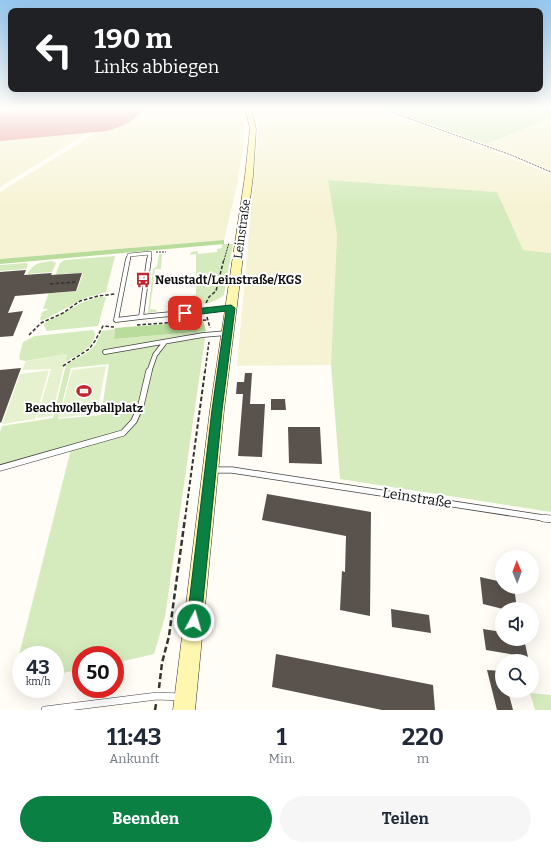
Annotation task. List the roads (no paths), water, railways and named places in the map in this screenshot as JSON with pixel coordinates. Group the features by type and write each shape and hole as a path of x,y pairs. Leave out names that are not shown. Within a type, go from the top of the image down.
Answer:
{"main road":[{"name":"Leinstraße","path":"185,703 227,333 253,140"}],"lane":[{"path":"141,318 150,253 129,254 116,320 141,318 206,310 231,308"},
{"path":"105,352 210,334 227,333"},
{"path":"0,468 124,433 134,421 141,404 146,379 155,354 165,342"},
{"name":"Leinstraße","path":"211,470 232,470 551,519"},
{"path":"45,710 157,696 185,703"}],"place":[{"name":"Neustadt/Leinstraße/KGS","path":"143,280"},
{"name":"Beachvolleyballplatz","path":"84,391"}]}
